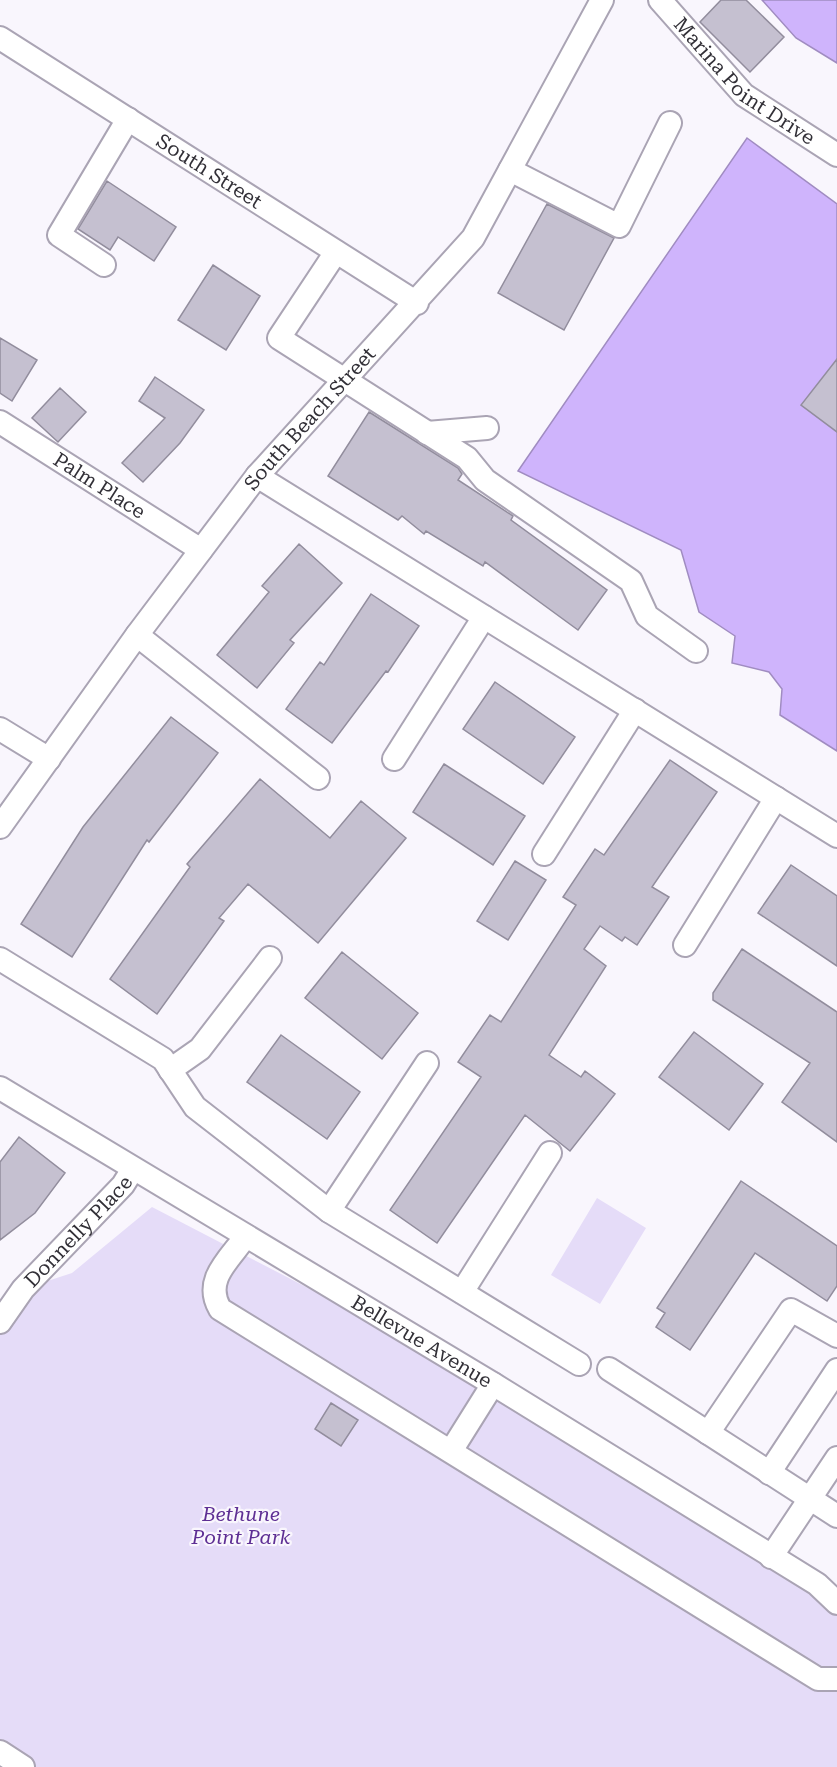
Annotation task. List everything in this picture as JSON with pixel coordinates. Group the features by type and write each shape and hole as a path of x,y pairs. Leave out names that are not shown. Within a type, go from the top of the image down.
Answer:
{"street":[{"name":"South Beach Street","path":"0,827 137,635 257,476 417,303 473,238 602,0"},
{"name":"Marina Point Drive","path":"660,0 744,95 837,155"},
{"name":"South Street","path":"0,38 417,303"},
{"path":"104,265 59,235 128,119"},
{"path":"510,170 619,226 670,123"},
{"path":"336,252 279,338 467,458 485,480 631,581 647,616 696,651"},
{"name":"Palm Place","path":"0,422 201,550"},
{"path":"427,433 487,428"},
{"path":"257,476 837,836"},
{"path":"394,759 484,617"},
{"path":"137,635 318,778"},
{"path":"544,854 635,710"},
{"path":"0,729 49,759"},
{"path":"685,945 776,798"},
{"path":"170,1070 200,1049 270,958"},
{"path":"0,959 163,1059 195,1107 329,1210 579,1364"},
{"path":"329,1210 427,1063"},
{"name":"Bellevue Avenue","path":"0,1088 493,1384 817,1584 837,1603"},
{"path":"462,1292 550,1153"},
{"name":"Donnelly Place","path":"0,1322 23,1289 123,1185 133,1169"},
{"path":"246,1236 214,1281 213,1296 220,1309 818,1679 837,1679"},
{"path":"708,1433 790,1310 837,1336"},
{"path":"609,1369 837,1516"},
{"path":"769,1473 837,1370"},
{"path":"451,1451 493,1384"},
{"path":"771,1557 837,1458"},
{"path":"0,1752 23,1767"}],"green space":[{"path":"597,1198 646,1228 600,1304 551,1275"},
{"name":"Bethune Point Park","path":"152,1207 493,1384 837,1603 837,1767 18,1767 0,1755 0,1322 23,1289 72,1273"}],"shaded area":[{"path":"762,0 837,0 837,63 796,38"},
{"path":"747,138 837,204 837,751 780,715 782,689 769,672 732,663 735,636 699,612 681,550 518,471"}],"building":[{"path":"721,0 746,0 784,37 750,72 700,22"},
{"path":"107,181 176,227 154,261 118,237 110,250 78,229"},
{"path":"547,204 614,238 564,330 498,293"},
{"path":"213,265 260,296 226,350 178,320"},
{"path":"0,338 37,360 12,401 0,393"},
{"path":"837,359 837,432 801,405"},
{"path":"155,377 204,410 180,443 143,482 122,463 165,418 139,401"},
{"path":"60,388 86,412 58,442 32,418"},
{"path":"369,412 458,468 462,474 458,480 513,516 511,520 607,590 578,630 485,562 483,566 426,531 424,534 402,516 398,520 328,476"},
{"path":"299,544 342,583 290,640 294,643 257,688 217,655 269,592 262,586"},
{"path":"371,594 419,626 388,672 386,671 332,743 286,709 320,662 324,665"},
{"path":"495,682 575,737 543,784 463,729"},
{"path":"171,717 218,753 149,842 147,840 72,957 21,924 83,827"},
{"path":"670,760 717,792 652,887 669,897 637,945 625,937 622,941 600,926 584,949 606,966 549,1055 581,1077 585,1071 615,1094 570,1151 525,1115 437,1243 390,1210 481,1077 458,1062 490,1015 501,1022 576,905 563,897 595,849 604,855"},
{"path":"444,764 525,816 493,865 413,812"},
{"path":"260,779 330,838 361,801 406,838 318,943 248,884 219,918 224,921 157,1014 110,979 190,867 187,864"},
{"path":"515,861 546,880 508,940 477,921"},
{"path":"791,865 837,896 837,966 758,913"},
{"path":"742,949 837,1012 837,1142 782,1102 810,1063 713,1000 713,993"},
{"path":"342,952 418,1013 382,1059 305,998"},
{"path":"694,1032 763,1084 729,1130 659,1077"},
{"path":"281,1035 360,1092 327,1139 247,1082"},
{"path":"19,1137 65,1173 35,1213 0,1240 0,1162"},
{"path":"741,1181 837,1246 837,1286 827,1301 755,1253 690,1350 656,1327 665,1313 657,1308"},
{"path":"331,1403 358,1420 341,1446 315,1429"}]}
